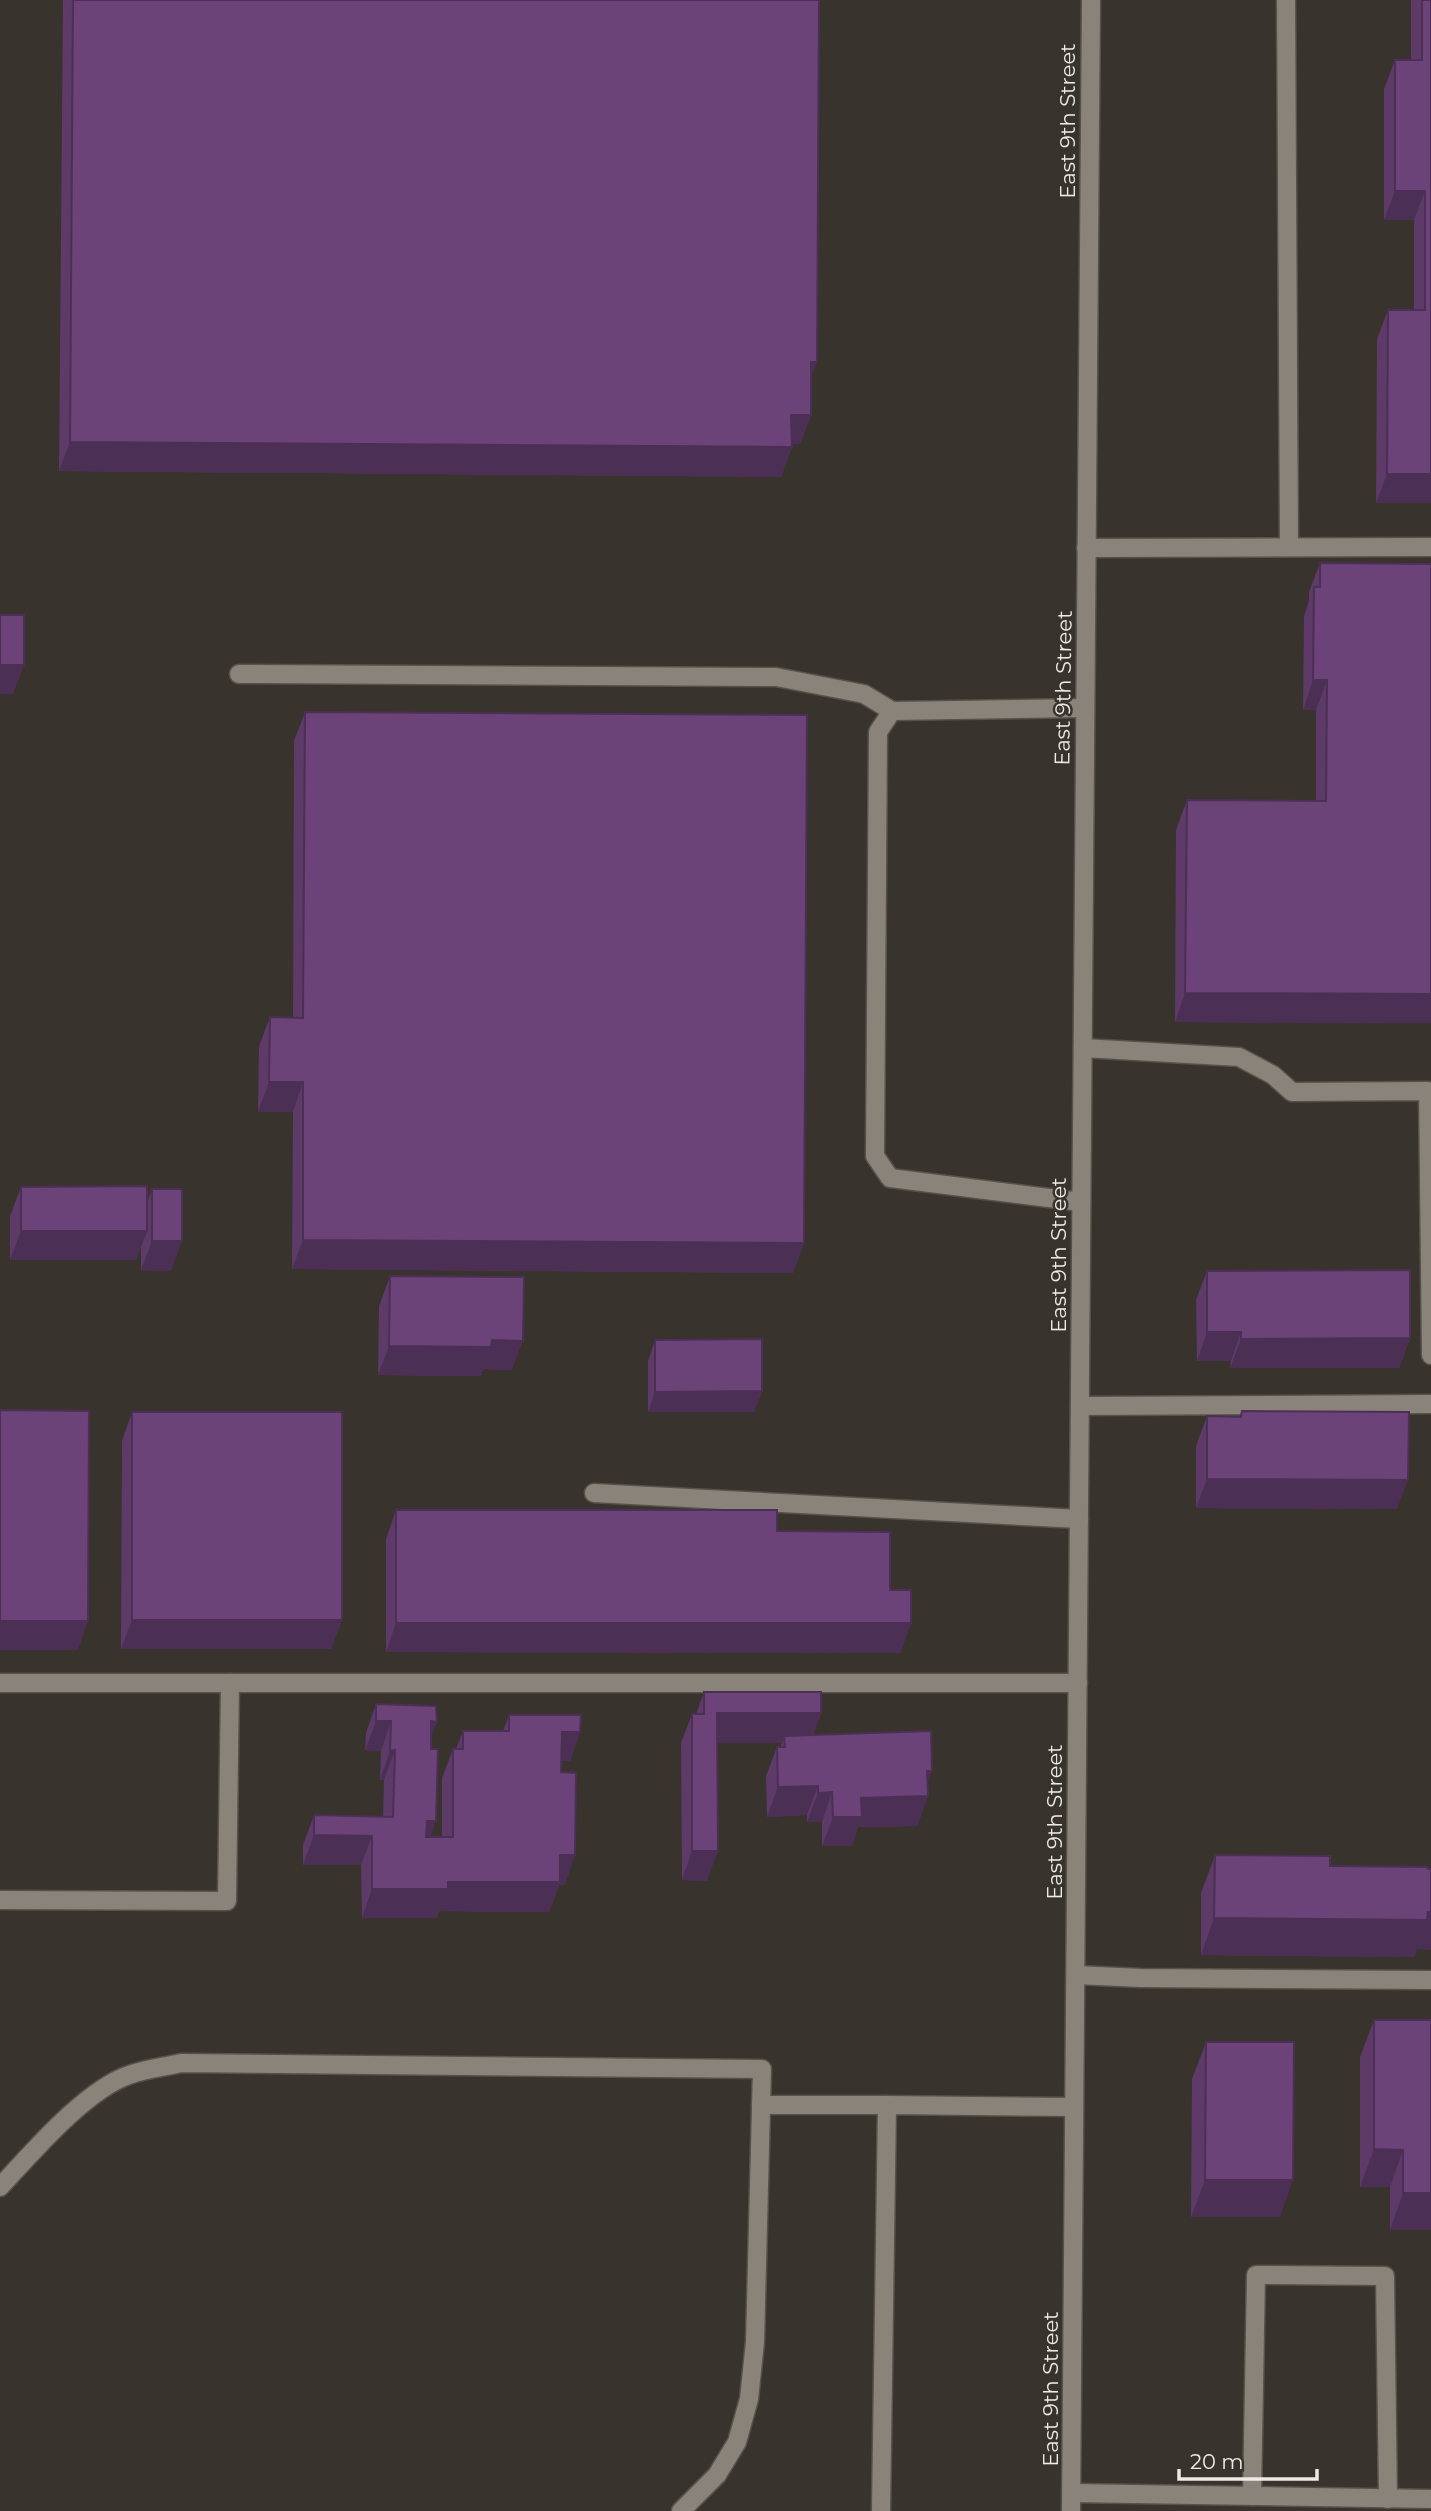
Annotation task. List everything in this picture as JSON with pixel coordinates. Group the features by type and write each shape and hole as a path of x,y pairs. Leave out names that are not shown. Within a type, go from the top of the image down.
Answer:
{"street":[{"name":"East 9th Street","path":"1072,2502 1091,0"},
{"path":"1286,0 1289,546"},
{"path":"1086,548 1431,547"},
{"path":"239,674 776,677 864,694 892,711 1086,708"},
{"path":"892,711 878,732 875,1156 890,1178 1081,1202"},
{"path":"1083,1048 1239,1057 1273,1075 1292,1092 1428,1091 1431,1355"},
{"path":"1080,1406 1431,1404"},
{"path":"594,1493 1079,1519"},
{"path":"0,1683 1078,1683"},
{"path":"0,1900 228,1901 230,1683"},
{"path":"1076,1975 1431,1980"},
{"path":"0,2188 51,2132 91,2098 127,2076 181,2063 762,2069 755,2342 749,2399 737,2442 717,2475 681,2511"},
{"path":"761,2105 1074,2108"},
{"path":"881,2511 887,2105"},
{"path":"1252,2496 1256,2275 1385,2276 1388,2498"},
{"path":"1072,2502 1252,2496 1431,2499"}],"building":[{"path":"73,0 819,0 817,362 811,362 811,415 791,415 792,447 70,442"},
{"path":"1422,0 1431,0 1431,474 1387,474 1388,310 1425,310 1425,191 1395,191 1395,60 1422,60"},
{"path":"1320,563 1431,564 1431,994 1185,993 1187,800 1326,801 1327,680 1313,680 1314,587 1320,587"},
{"path":"0,615 24,615 24,665 0,665"},
{"path":"305,712 807,715 804,1243 303,1240 303,1082 269,1082 270,1017 303,1018"},
{"path":"147,1186 147,1231 21,1231 21,1187"},
{"path":"152,1189 182,1189 182,1241 152,1241"},
{"path":"1410,1270 1410,1338 1241,1339 1241,1332 1207,1332 1207,1271"},
{"path":"390,1276 524,1277 523,1341 492,1340 491,1347 389,1346"},
{"path":"762,1339 762,1391 655,1392 655,1340"},
{"path":"0,1410 89,1411 88,1621 0,1621"},
{"path":"1242,1411 1409,1412 1408,1480 1207,1479 1207,1416 1241,1417"},
{"path":"132,1412 342,1412 342,1620 132,1620"},
{"path":"396,1510 777,1510 777,1531 890,1532 890,1590 911,1590 911,1623 396,1623"},
{"path":"704,1692 821,1692 821,1713 717,1713 718,1851 692,1851 692,1714 704,1714"},
{"path":"376,1704 436,1706 437,1722 431,1721 431,1749 438,1749 436,1821 427,1821 426,1837 453,1837 453,1749 463,1749 463,1731 509,1731 509,1715 581,1715 580,1732 562,1732 561,1772 576,1773 575,1855 560,1855 560,1882 448,1882 448,1889 372,1889 372,1836 314,1835 314,1815 393,1817 395,1750 390,1751 391,1721 376,1721"},
{"path":"931,1731 932,1771 927,1771 928,1796 861,1798 862,1817 833,1817 832,1792 818,1793 818,1786 778,1787 777,1747 785,1747 784,1736"},
{"path":"1215,1855 1330,1856 1330,1866 1428,1867 1431,1869 1431,1912 1428,1912 1427,1920 1214,1918"},
{"path":"1374,2020 1431,2020 1431,2193 1403,2193 1403,2150 1374,2149"},
{"path":"1206,2042 1294,2042 1293,2180 1205,2180"}]}
